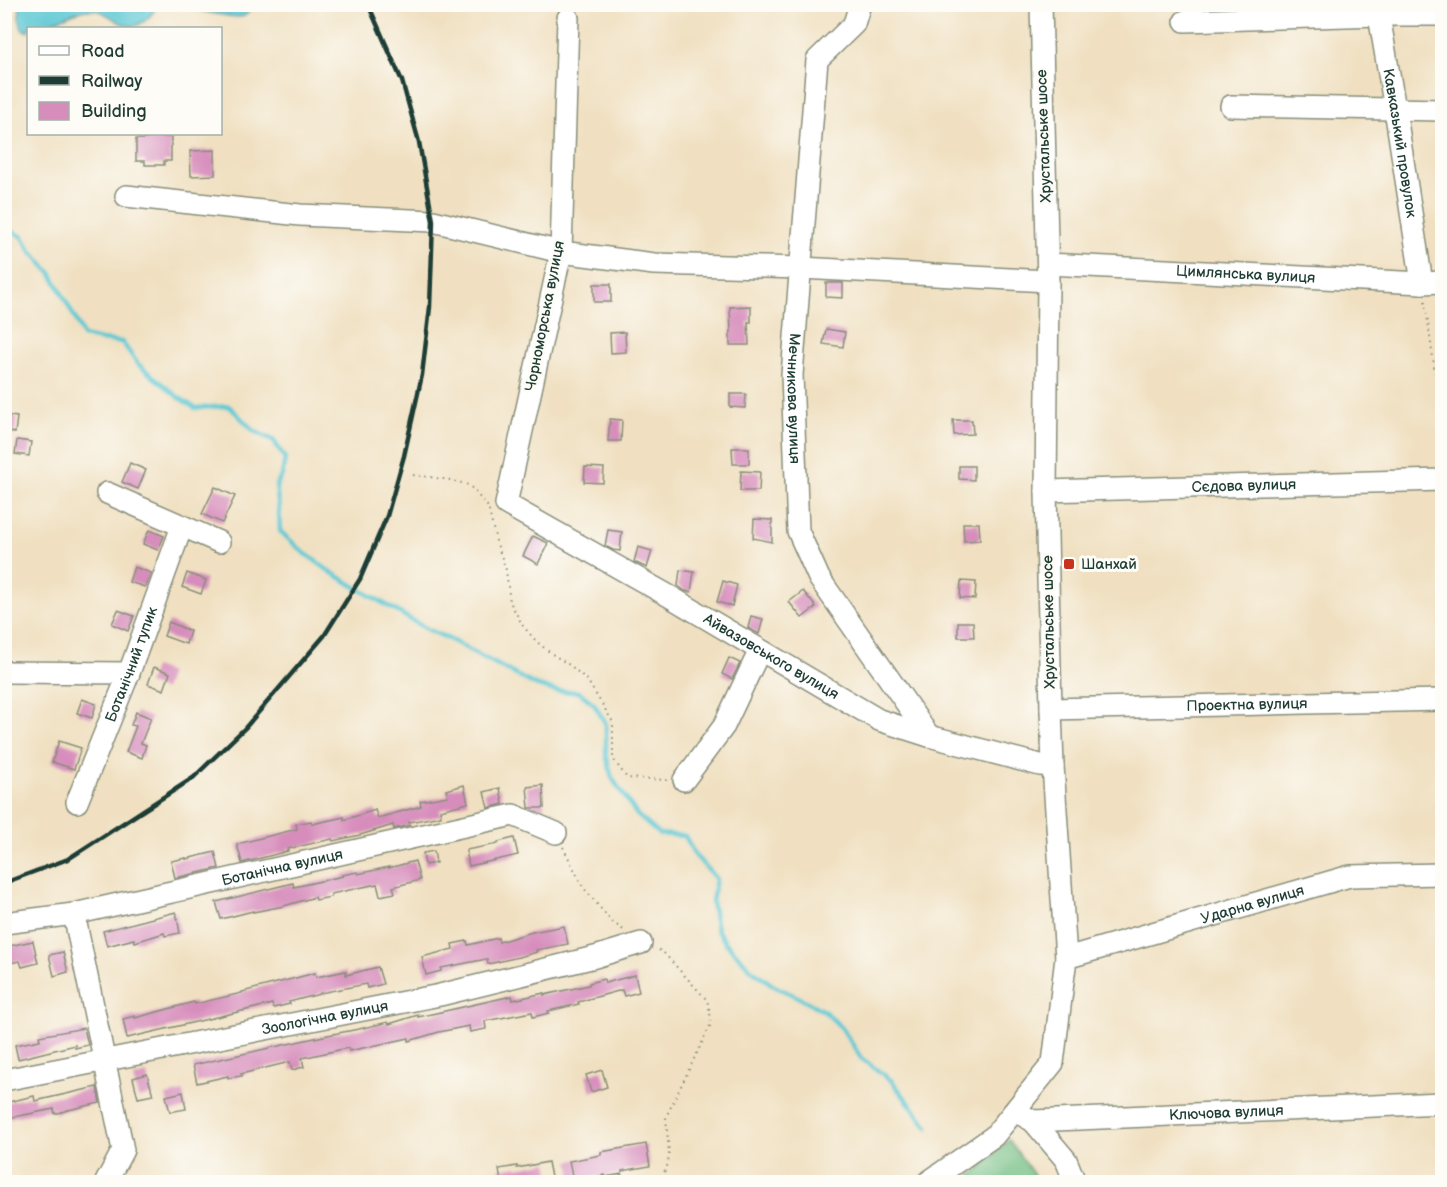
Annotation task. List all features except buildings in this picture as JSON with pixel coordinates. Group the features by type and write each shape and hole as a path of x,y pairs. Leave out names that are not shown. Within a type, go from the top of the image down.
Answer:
{"street":[{"name":"Мечникова вулиця","path":"860,4 854,24 817,60 792,375 798,531 819,578 929,736"},
{"name":"Хрустальське шосе","path":"928,1182 1024,1116 1053,1063 1066,958 1051,709 1046,491 1048,272 1041,4"},
{"path":"1185,21 1378,10 1443,15"},
{"name":"Кавказький провулок","path":"1378,10 1395,109 1432,282"},
{"name":"Чорноморська вулиця","path":"506,504 561,252 568,18"},
{"path":"1231,106 1443,110"},
{"name":"Цимлянська вулиця","path":"126,196 300,215 433,221 561,252 654,264 1432,282"},
{"name":"Сєдова вулиця","path":"1046,491 1443,480"},
{"path":"108,493 219,542"},
{"name":"Айвазовського вулиця","path":"506,504 669,596 879,720 929,736 1040,765 1053,766"},
{"name":"Ботанічний тупик","path":"77,802 129,673 182,525"},
{"path":"684,780 724,726 760,650"},
{"path":"4,672 129,673"},
{"name":"Проектна вулиця","path":"1051,709 1443,700"},
{"name":"Ботанічна вулиця","path":"4,923 74,914 513,815 556,833"},
{"name":"Ударна вулиця","path":"1066,958 1350,876 1443,874"},
{"path":"74,914 123,1150 106,1182"},
{"name":"Зоологічна вулиця","path":"4,1080 440,995 595,957 641,943"},
{"name":"Ключова вулиця","path":"1024,1116 1443,1103"},
{"path":"1024,1116 1066,1160 1075,1182"}],"path":[{"path":"1432,282 1443,422"},
{"path":"412,475 451,480 469,485 488,507 506,570 510,602 523,626 537,642 587,680 613,722 613,759 627,778 684,780"},
{"path":"556,833 584,887 611,921 641,943 662,951 707,1000 711,1024 666,1117 669,1141 668,1164 662,1179 645,1182"}],"green space":[{"path":"1009,1140 1039,1182 959,1182 975,1173"}],"water":[{"path":"20,4 158,5 151,15 134,26 124,25 96,10 78,12 37,27 27,27 27,32 22,29 19,18"},
{"path":"176,5 252,5 247,14 239,17"}],"waterway":[{"path":"4,227 23,237 30,250 51,273 83,336 122,342 138,364 178,397 195,408 229,406 254,431 273,440 285,458 282,475 276,485 280,531 302,551 329,571 425,628 535,685 555,691 579,692 594,704 606,724 606,755 612,778 637,815 659,834 685,836 694,854 716,879 712,902 717,930 726,943 751,969 774,986 824,1011 842,1028 861,1058 891,1080 928,1127"}],"railway":[{"path":"4,883 68,859 193,778 245,728 324,636 360,579 387,516 404,456 422,375 430,307 433,221 419,142 402,81 368,4"}],"place":[{"name":"Шанхай","path":"1069,564"}]}
